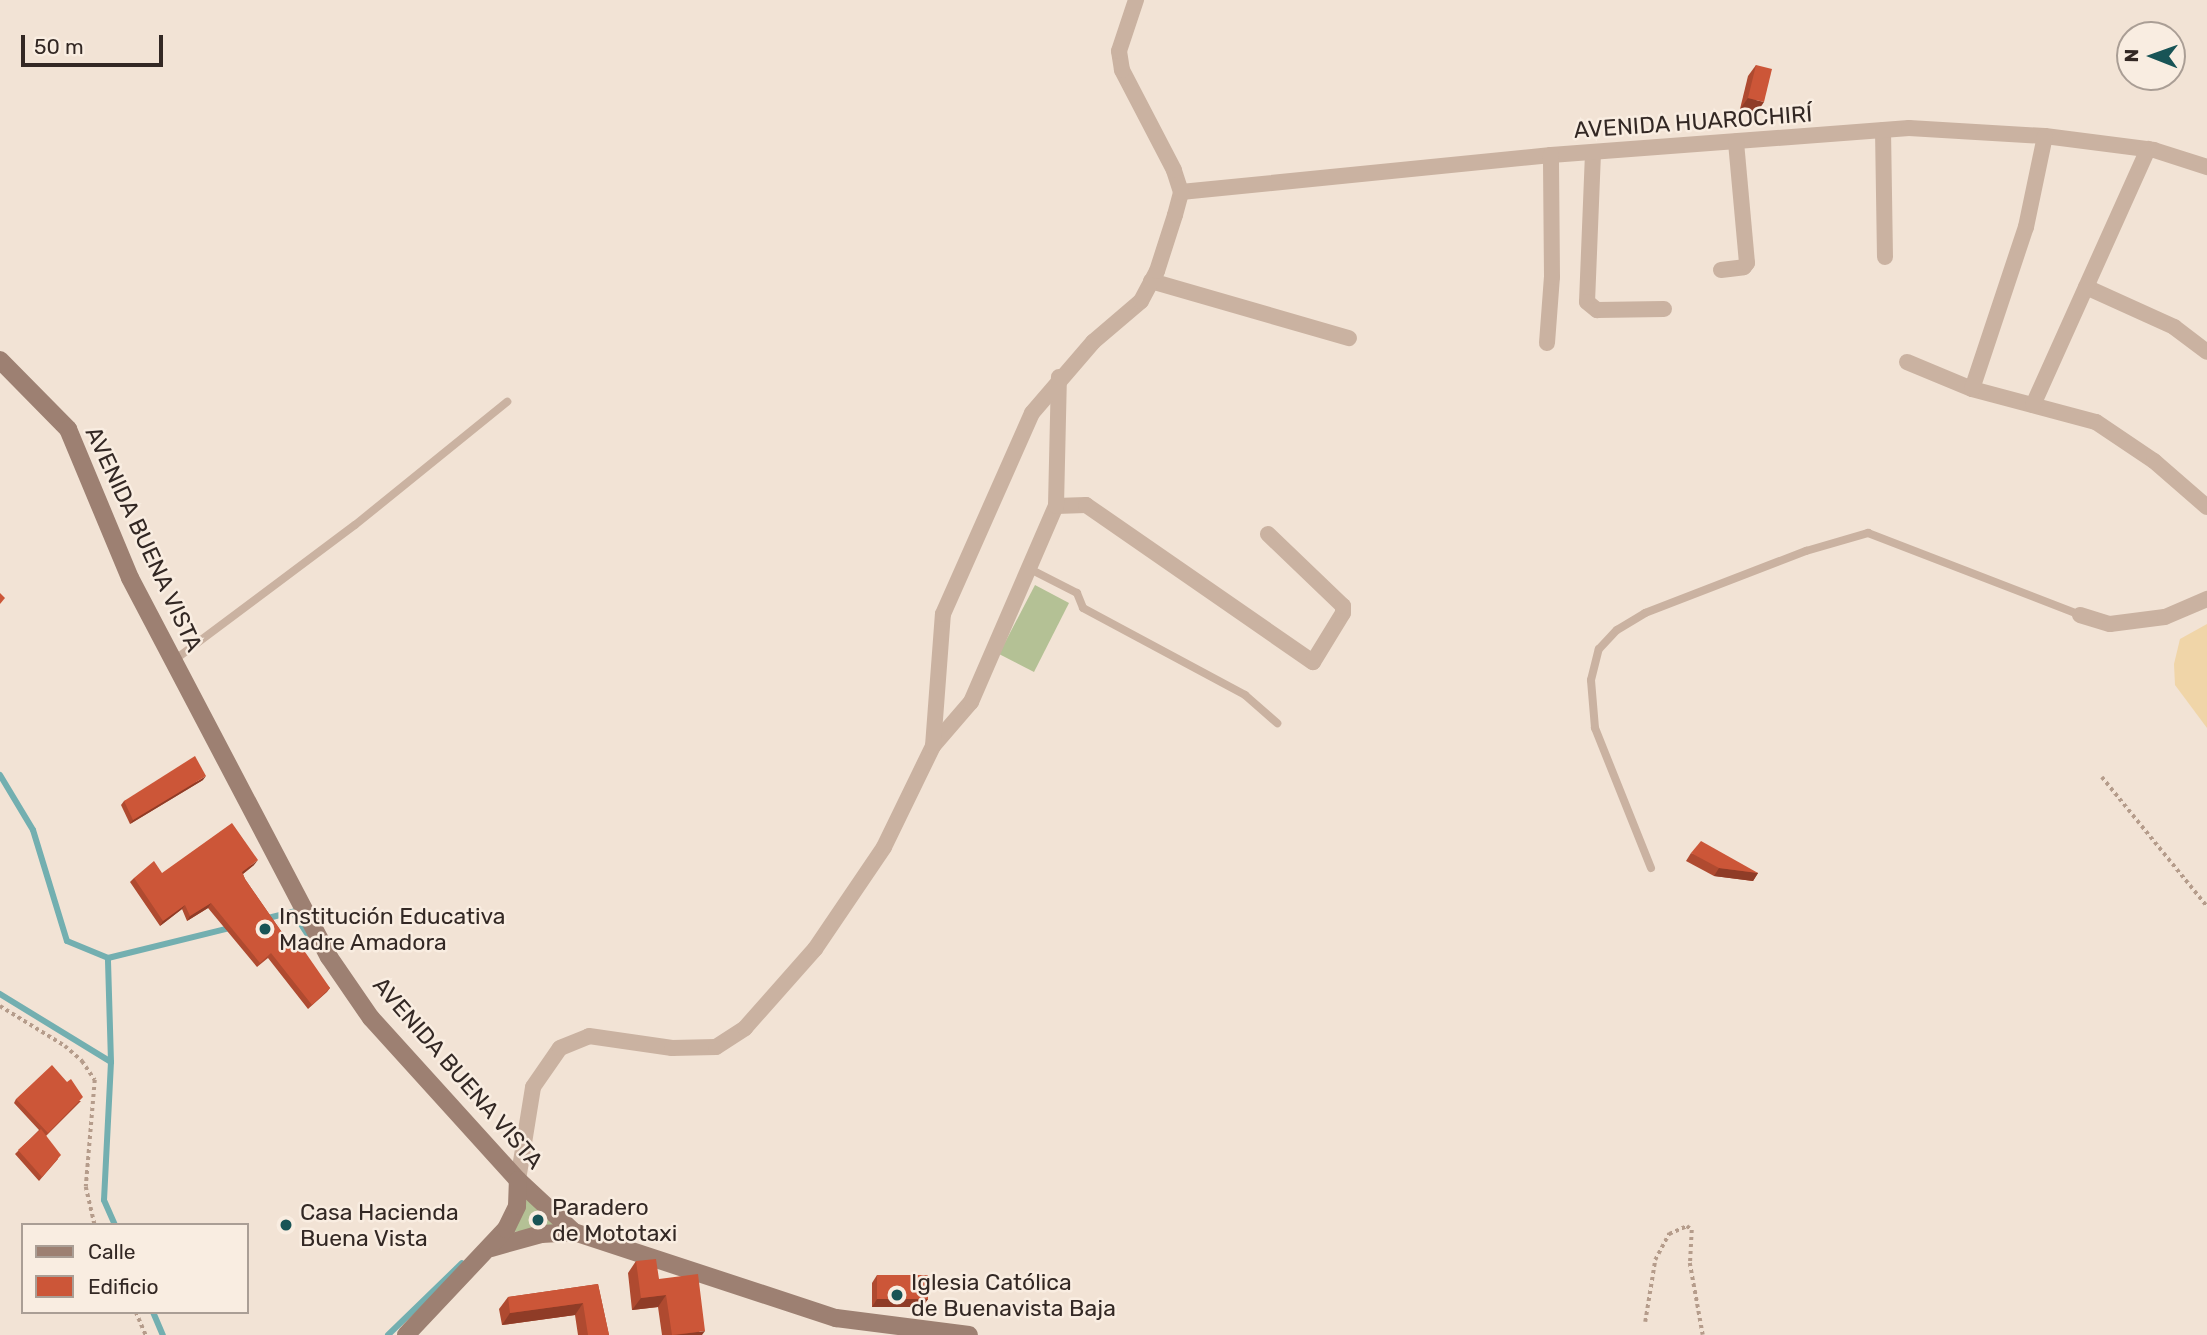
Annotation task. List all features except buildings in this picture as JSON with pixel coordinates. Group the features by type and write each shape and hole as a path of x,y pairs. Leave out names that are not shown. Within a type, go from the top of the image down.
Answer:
{"street":[{"path":"933,746 943,614 1032,413 1059,377 1141,301 1151,281 1181,192 1122,71 1119,51 1136,0"},
{"path":"1883,130 1885,257"},
{"name":"AVENIDA HUAROCHIRÍ","path":"1181,192 1551,155 1883,130 2045,136 2148,149 2207,167"},
{"path":"1972,389 2026,227 2045,136"},
{"path":"1721,270 1747,263 1736,141"},
{"path":"2033,405 2148,149"},
{"path":"1593,153 1587,302 1597,310 1664,309"},
{"path":"1547,343 1552,277 1551,155"},
{"path":"1151,281 1349,338"},
{"path":"2086,288 2174,327 2207,352"},
{"name":"AVENIDA BUENA VISTA","path":"0,359 68,429 130,578 329,957 371,1018 518,1180 573,1232 836,1318 969,1335"},
{"path":"1907,362 1972,389 2096,422 2154,461 2207,507"},
{"path":"406,1335 491,1248 513,1218 533,1087 560,1048 589,1036 672,1048 716,1047 745,1028 815,949 884,847 933,746 971,702 1056,506 1059,377"},
{"path":"1056,506 1086,505 1313,662 1343,613 1343,606 1268,534"},
{"path":"2080,615 2110,624 2165,617 2207,599"},
{"path":"491,1248 541,1234 573,1232"}],"lane":[{"path":"173,662 355,525 507,402"},
{"path":"1651,867 1595,727 1591,680 1599,649 1626,624 1806,551 1868,533 2080,615"},
{"path":"1028,568 1077,593 1083,608 1245,695 1278,723"}],"path":[{"path":"2102,777 2207,906"},
{"path":"0,1006 65,1046 82,1061 95,1080 86,1187 95,1223"},
{"path":"1645,1322 1656,1260 1670,1234 1687,1226 1692,1230 1690,1263 1703,1335"},
{"path":"137,1314 146,1335"}],"green space":[{"path":"1035,585 1069,603 1034,672 999,654"},
{"path":"527,1198 557,1226 514,1232"}],"sand":[{"path":"2207,624 2207,728 2175,685 2174,664 2180,639"}],"waterway":[{"path":"0,775 33,830 67,941 108,958"},
{"path":"264,919 293,912 309,937"},
{"path":"114,1223 104,1200 111,1062 108,958 230,928"},
{"path":"0,994 111,1062"},
{"path":"388,1335 462,1263"},
{"path":"154,1314 163,1335"}],"place":[{"name":"Institución Educativa Madre Amadora","path":"265,929"},
{"name":"Paradero de Mototaxi","path":"538,1220"},
{"name":"Casa Hacienda Buena Vista","path":"286,1225"},
{"name":"Iglesia Católica de Buenavista Baja","path":"897,1295"}]}
